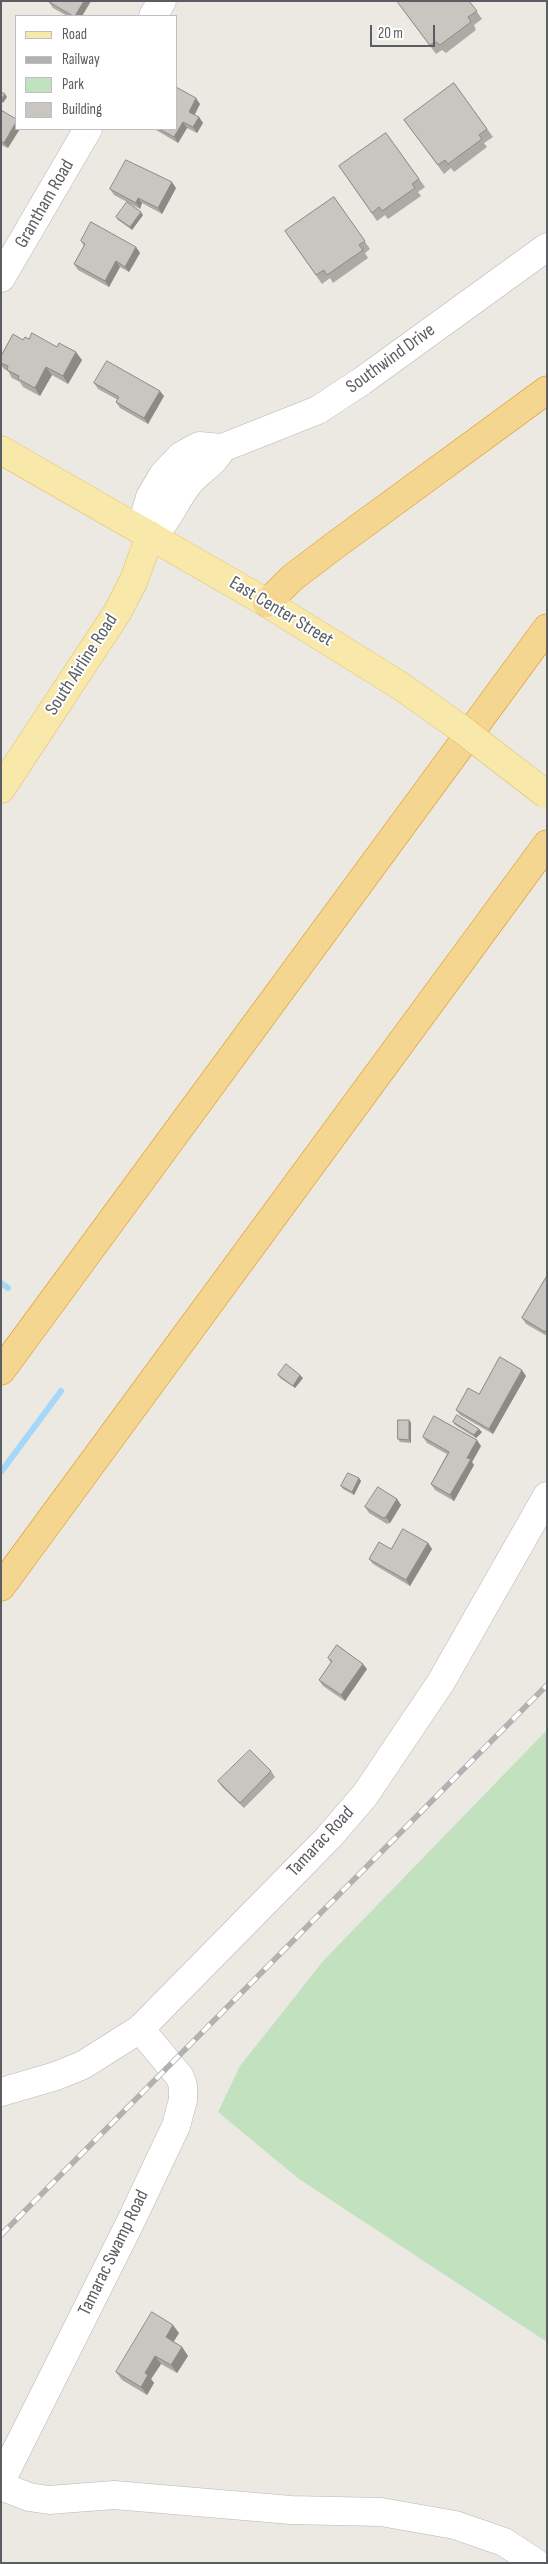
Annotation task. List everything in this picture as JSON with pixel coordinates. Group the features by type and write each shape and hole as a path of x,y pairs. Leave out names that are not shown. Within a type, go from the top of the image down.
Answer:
{"highway":[{"path":"267,603 292,578 327,551 547,390"},
{"path":"1,1371 547,628"},
{"path":"1,1587 547,844"}],"main road":[{"name":"East Center Street","path":"1,450 267,603 398,685 460,728 547,795"},
{"name":"South Airline Road","path":"1,789 117,613 134,580 150,535"}],"street":[{"path":"154,15 162,1"},
{"name":"Grantham Road","path":"1,278 87,130"},
{"name":"Southwind Drive","path":"150,535 144,518 148,504 172,464 181,456 199,446 222,448 304,416 332,401 547,247"},
{"name":"Tamarac Road","path":"1,2092 56,2076 83,2065 140,2029 328,1838 364,1795 440,1682 547,1496"},
{"name":"Tamarac Swamp Road","path":"1,2481 130,2223 176,2126 183,2100 183,2086 180,2077 140,2029"},
{"path":"1,2486 29,2497 50,2500 114,2495 291,2510 381,2512 455,2525 504,2542 536,2563"}],"green space":[{"path":"547,1730 547,2342 299,2179 218,2112 240,2066 324,1960"}],"building":[{"path":"84,1 76,15 71,15 49,2"},
{"path":"397,1 469,1 477,11 468,17 471,22 440,45 436,42 430,45"},
{"path":"454,83 487,129 479,135 482,139 448,164 445,160 438,165 404,120"},
{"path":"178,88 196,98 189,112 199,117 193,127 183,122 174,137 161,130 178,130"},
{"path":"1,110 15,118 15,124 4,143 1,141"},
{"path":"386,133 419,179 412,184 415,188 382,211 379,207 372,213 339,166"},
{"path":"126,160 172,182 158,208 138,198 136,203 110,189"},
{"path":"334,197 365,241 359,245 363,250 327,275 324,270 316,275 285,231"},
{"path":"127,202 141,212 130,227 116,217"},
{"path":"91,222 136,247 125,267 116,261 105,281 74,264 85,244 81,241"},
{"path":"32,333 57,347 59,343 76,352 63,376 46,367 35,388 18,379 19,376 7,370 8,366 1,363 1,356 13,334 23,340 25,337 29,339"},
{"path":"107,361 160,391 144,418 116,402 119,397 94,383"},
{"path":"547,1276 547,1329 545,1332 522,1318"},
{"path":"500,1357 522,1370 489,1429 456,1410 468,1388 479,1394"},
{"path":"286,1364 300,1375 293,1386 278,1375"},
{"path":"457,1415 479,1429 474,1435 453,1422"},
{"path":"434,1416 477,1440 467,1458 471,1459 450,1495 431,1484 449,1452 423,1437"},
{"path":"398,1420 409,1420 409,1440 398,1439"},
{"path":"348,1473 359,1478 352,1492 341,1486"},
{"path":"378,1487 397,1499 386,1517 383,1518 365,1507"},
{"path":"403,1529 428,1543 406,1580 369,1559 379,1542 391,1549"},
{"path":"337,1645 363,1664 341,1695 319,1680 332,1661 328,1658"},
{"path":"250,1750 271,1771 240,1803 218,1781"},
{"path":"152,2312 173,2325 166,2337 182,2347 171,2365 155,2356 145,2373 148,2375 141,2387 116,2372"}],"waterway":[{"path":"1,1283 8,1288"},
{"path":"1,1472 61,1391"}],"railway":[{"path":"1,2235 547,1685"}]}
